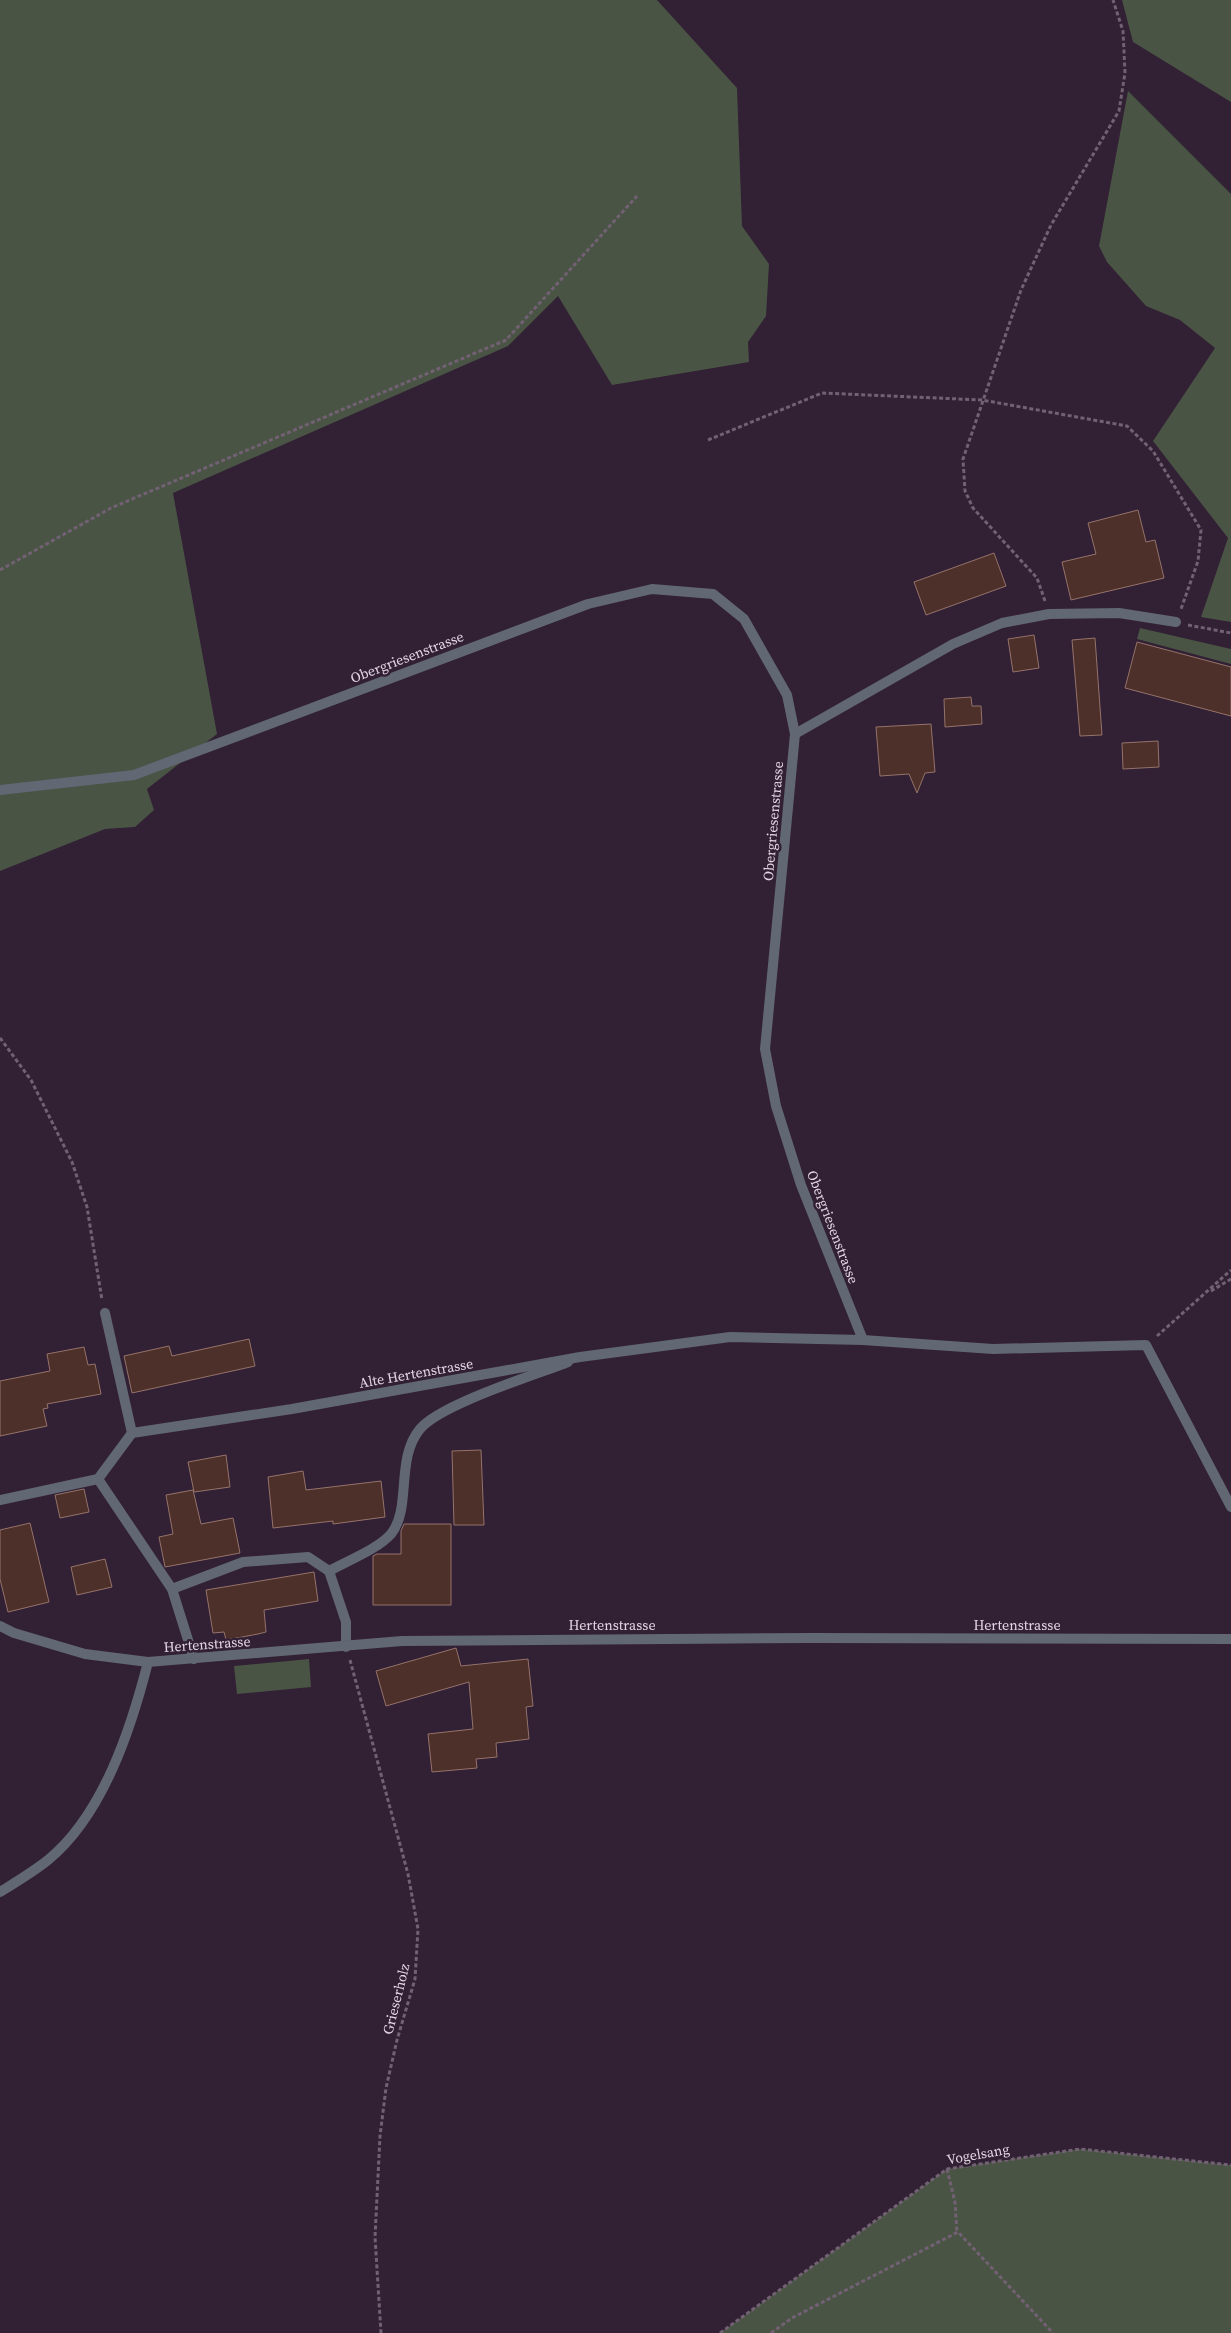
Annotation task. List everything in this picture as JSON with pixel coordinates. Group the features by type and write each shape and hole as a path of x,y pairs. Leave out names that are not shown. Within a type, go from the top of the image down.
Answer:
{"street":[{"name":"Obergriesenstrasse","path":"0,790 134,775 588,604 652,589 713,594 744,619 787,695 794,734 765,1050 776,1106 801,1185 863,1340"},
{"path":"794,734 953,644 1002,623 1049,614 1119,613 1176,622"},
{"path":"0,1500 98,1479 132,1433 105,1313"},
{"name":"Alte Hertenstrasse","path":"132,1433 292,1409 580,1357 730,1337 863,1340"},
{"path":"863,1340 992,1348 1146,1345 1231,1507"},
{"path":"329,1571 378,1544 391,1533 401,1507 405,1462 410,1445 416,1435 429,1421 462,1404 580,1357"},
{"path":"98,1479 172,1589 194,1659"},
{"path":"172,1589 243,1562 308,1556 329,1571 346,1622 346,1647"},
{"name":"Hertenstrasse","path":"0,1626 14,1633 85,1654 148,1662 402,1641 809,1638 1231,1639"},
{"path":"0,1892 48,1860 86,1818 116,1762 138,1703 148,1662"}],"path":[{"path":"1049,614 1037,578 973,508 965,491 962,459 1021,290 1051,225 1119,111 1125,73 1123,31 1113,0"},
{"path":"0,570 111,508 506,340 637,196"},
{"path":"708,440 822,393 982,400 1127,426 1153,451 1201,530 1198,561 1176,622 1231,634"},
{"path":"0,1038 30,1080 72,1162 86,1208 105,1313"},
{"path":"1146,1345 1231,1270"},
{"path":"1206,1294 1231,1279"},
{"name":"Grieserholz","path":"346,1647 408,1874 418,1929 415,1979 397,2040 386,2088 380,2136 375,2238 381,2333"},
{"name":"Vogelsang","path":"720,2333 947,2169 1080,2149 1231,2165"},
{"path":"947,2169 955,2202 957,2233 1053,2333"},
{"path":"771,2333 792,2318 957,2233"}],"green space":[{"path":"0,0 657,0 737,88 742,226 769,264 766,316 748,342 749,362 612,385 558,296 508,346 173,493 217,734 147,789 154,810 135,827 105,829 0,871"},
{"path":"1122,0 1231,0 1231,102 1133,42"},
{"path":"1128,91 1231,194 1231,622 1201,617 1228,538 1153,441 1215,348 1180,320 1146,306 1107,262 1099,246"},
{"path":"1140,628 1231,649 1231,664 1137,639"},
{"path":"309,1659 311,1687 237,1694 234,1666"},
{"path":"1080,2149 1231,2165 1231,2333 720,2333 947,2169"}],"building":[{"path":"1138,510 1146,542 1155,540 1164,578 1071,600 1062,562 1096,554 1088,523"},
{"path":"994,553 1006,586 926,615 914,582"},
{"path":"1034,635 1039,668 1013,672 1008,639"},
{"path":"1095,638 1102,735 1080,736 1072,640"},
{"path":"1137,642 1231,667 1231,716 1125,688"},
{"path":"971,697 972,706 981,706 982,724 945,727 944,699"},
{"path":"931,724 935,772 925,773 917,793 909,774 880,776 876,727"},
{"path":"1158,741 1159,767 1123,769 1122,743"},
{"path":"249,1339 255,1366 132,1393 124,1356 169,1346 172,1356"},
{"path":"84,1347 88,1365 95,1364 101,1394 47,1404 48,1408 43,1409 47,1426 0,1436 0,1381 50,1371 47,1354"},
{"path":"481,1450 484,1525 454,1525 452,1451"},
{"path":"226,1455 230,1487 194,1492 188,1462"},
{"path":"303,1471 306,1490 381,1481 385,1517 333,1524 333,1521 273,1528 268,1477"},
{"path":"84,1489 89,1512 60,1518 55,1495"},
{"path":"193,1490 201,1524 233,1518 240,1553 165,1567 159,1537 173,1534 166,1495"},
{"path":"30,1523 49,1602 8,1612 0,1579 0,1530"},
{"path":"404,1524 451,1524 451,1605 373,1605 373,1556 377,1554 401,1554 401,1531"},
{"path":"105,1559 112,1587 77,1595 71,1567"},
{"path":"314,1572 318,1601 264,1610 266,1632 226,1640 224,1632 213,1633 206,1590"},
{"path":"456,1648 461,1666 528,1659 533,1706 526,1707 529,1739 496,1743 497,1757 476,1759 477,1768 432,1772 428,1734 473,1729 469,1682 386,1706 376,1671"}]}
